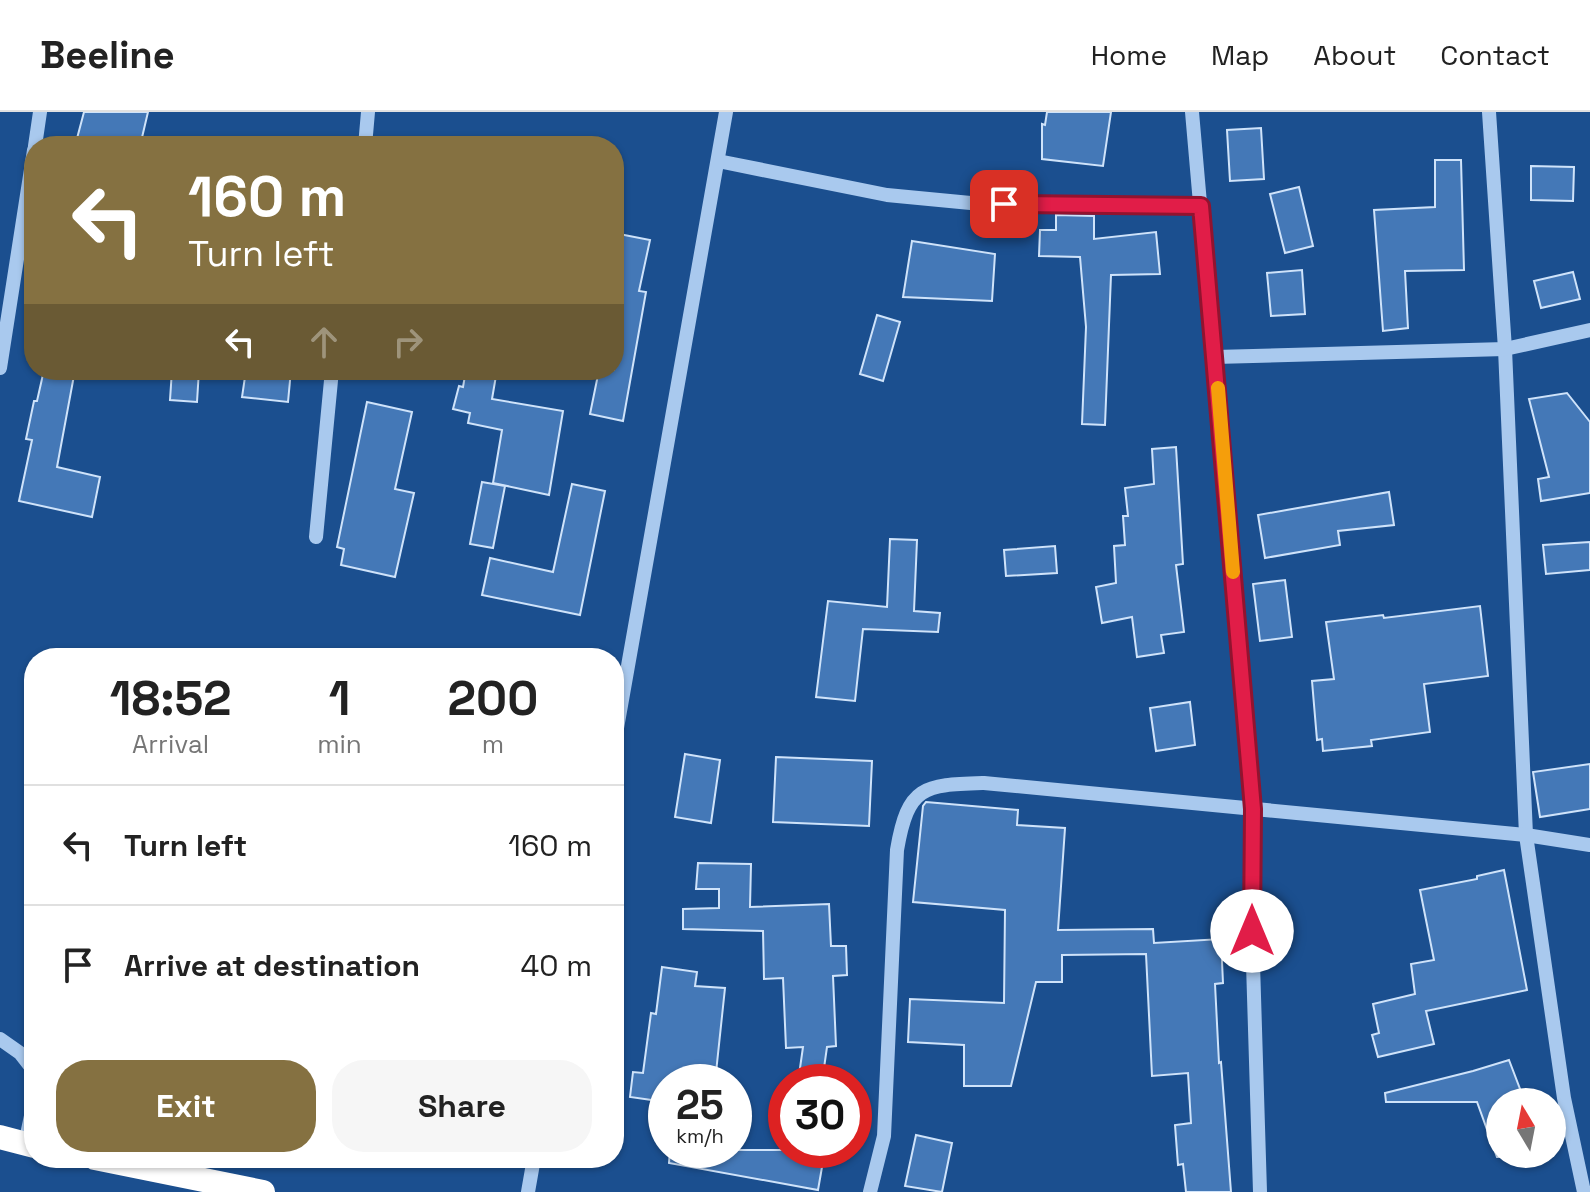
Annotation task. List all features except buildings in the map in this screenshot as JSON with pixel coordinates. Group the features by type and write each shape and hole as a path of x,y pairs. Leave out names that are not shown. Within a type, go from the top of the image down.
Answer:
{"highway":[{"path":"0,1137 24,1143"},
{"path":"144,1168 263,1192"}],"street":[{"path":"36,136 40,112"},
{"path":"366,136 368,112"},
{"path":"624,689 726,112"},
{"path":"1192,112 1253,809 1252,931 1260,1192"},
{"path":"1489,112 1505,349 1526,835 1564,1098 1584,1192"},
{"path":"718,161 887,195 981,204 1201,206"},
{"path":"0,368 24,213"},
{"path":"1215,357 1505,349 1590,330"},
{"path":"316,537 331,380"},
{"path":"870,1192 884,1136 897,850 902,820 910,804 920,794 938,785 984,783 1526,835 1590,845"},
{"path":"0,1039 24,1058"},
{"path":"528,1192 532,1168"}],"slow traffic":[{"path":"1218,388 1233,572"}],"route":[{"path":"1004,204 1201,206 1253,809 1252,931"}]}
